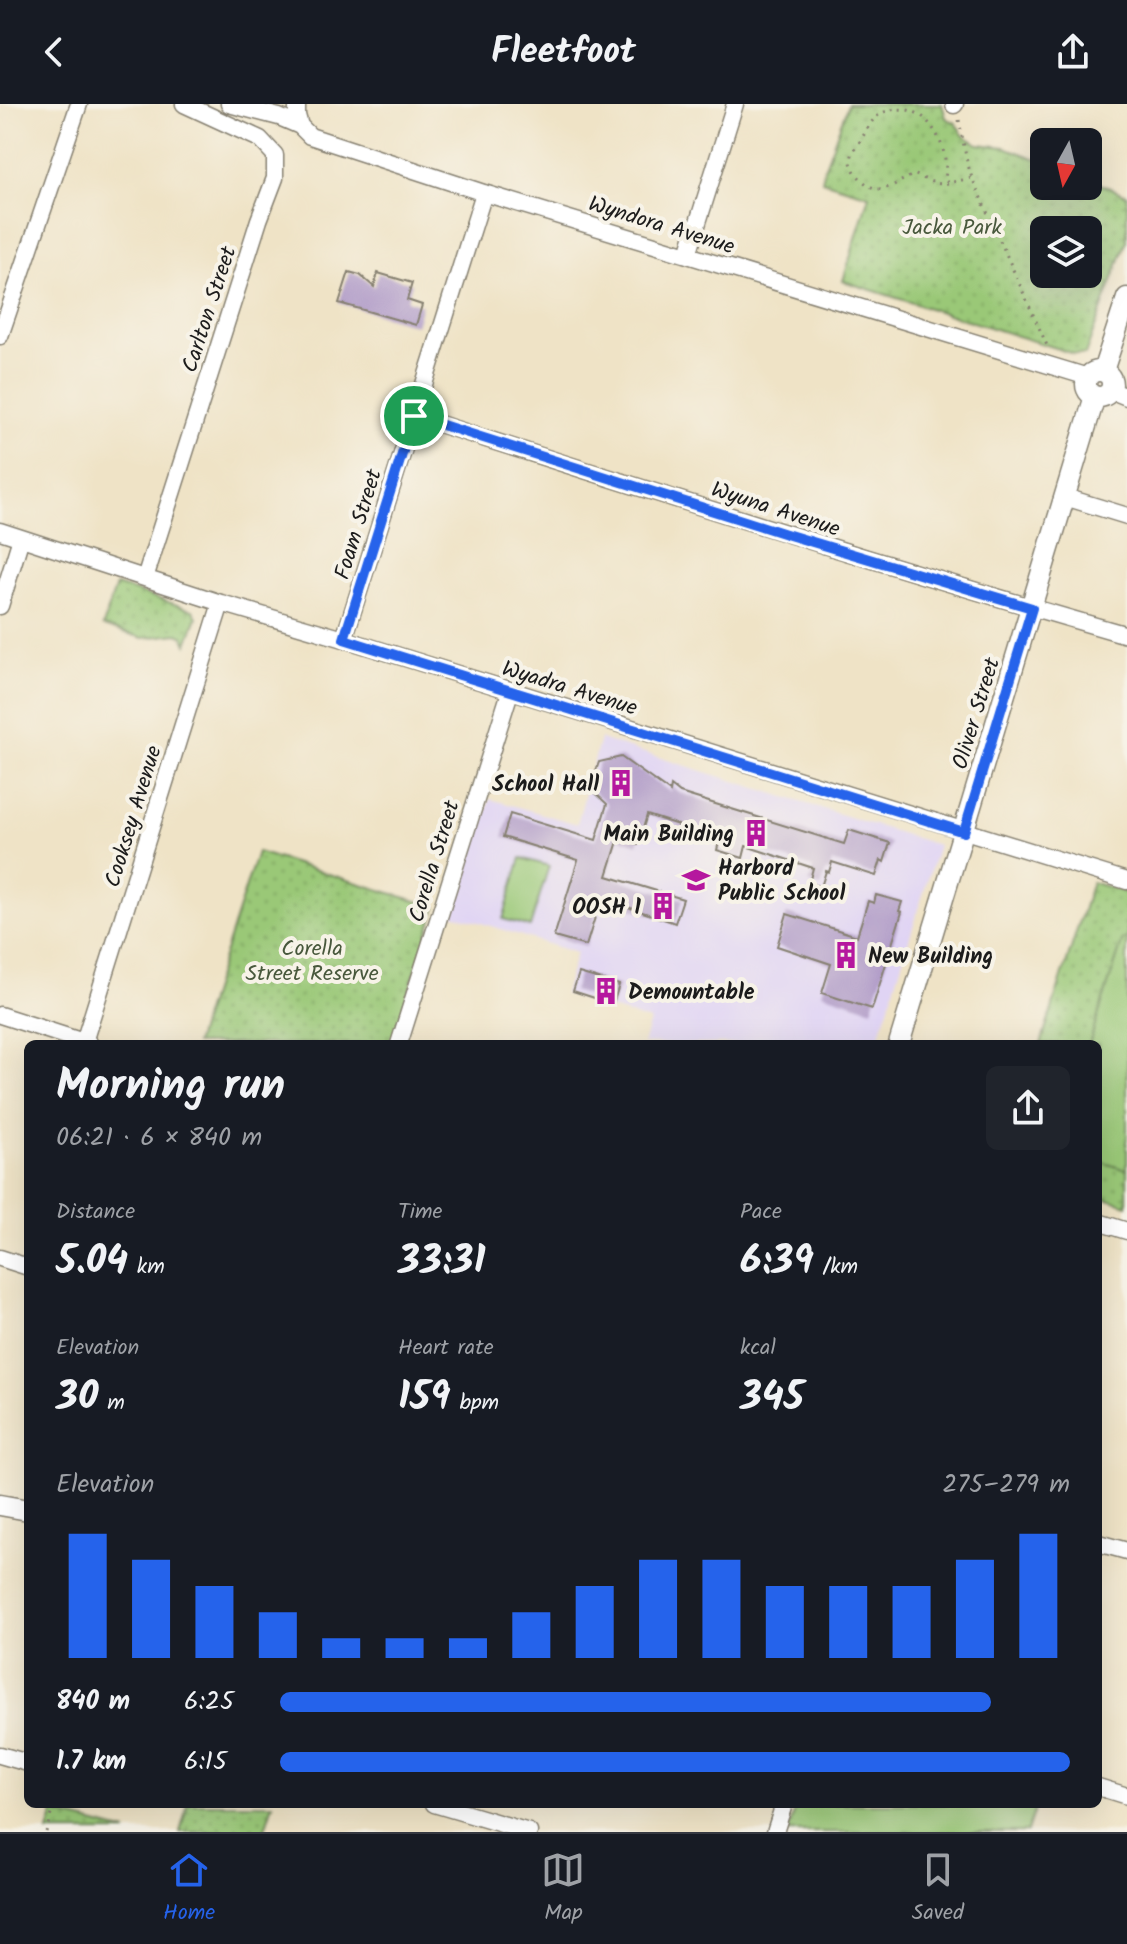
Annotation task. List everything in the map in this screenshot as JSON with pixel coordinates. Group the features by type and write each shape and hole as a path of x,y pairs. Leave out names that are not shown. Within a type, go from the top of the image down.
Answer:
{"main road":[{"name":"Oliver Street","path":"900,1040 1065,497 1105,386 1127,298"},
{"path":"0,1505 24,1509"}],"street":[{"path":"0,336 79,104"},
{"name":"Carlton Street","path":"145,578 275,178 275,155 260,139 184,104"},
{"name":"Wyndora Avenue","path":"229,104 279,117 300,126 310,136 484,193 1105,386"},
{"path":"297,104 300,126"},
{"path":"688,254 735,104"},
{"name":"Foam Street","path":"344,639 484,193"},
{"name":"Wyuna Avenue","path":"414,416 801,539 1127,635"},
{"path":"1065,497 1127,516"},
{"name":"Wyadra Avenue","path":"0,531 221,603 1127,881"},
{"path":"0,606 21,538"},
{"name":"Cooksey Avenue","path":"88,1040 221,603"},
{"name":"Corella Street","path":"400,1040 510,692"},
{"path":"0,1015 78,1040"},
{"path":"1102,1223 1127,1231"},
{"path":"0,1258 24,1266"},
{"path":"1102,1544 1127,1551"},
{"path":"0,1755 24,1762"},
{"path":"1102,1788 1127,1796"},
{"path":"448,1808 529,1832"},
{"path":"775,1832 783,1808"}],"path":[{"path":"954,104 972,178 1049,350"},
{"path":"948,183 945,180 943,146 921,114 906,108 889,110 876,117 853,152 851,165 857,175 868,186 878,189 891,187 915,175 941,185 972,178"},
{"path":"903,171 906,177"},
{"path":"46,1832 53,1808"}],"shaded area":[{"name":"Harbord Public School","path":"600,739 938,845 878,1040 644,1040 650,1021 564,994 576,953 453,914 490,799 577,824"}],"green space":[{"name":"Jacka Park","path":"848,104 942,104 946,118 956,123 963,135 978,144 1005,147 1030,157 1030,200 1102,200 1102,185 1127,195 1127,240 1085,355 843,281 869,195 822,181"},
{"path":"116,585 193,610 197,617 187,644 178,634 143,638 103,626"},
{"name":"Corella Street Reserve","path":"257,852 436,907 393,1040 196,1040"},
{"path":"521,858 549,866 530,927 503,919"},
{"path":"1092,882 1127,893 1127,1205 1102,1197 1102,1040 1042,1040"},
{"path":"1123,939 1127,940 1127,1170 1102,1162 1102,1040 1090,1040"},
{"path":"187,1808 272,1808 264,1832 180,1832"},
{"path":"796,1808 1035,1808 1027,1832 788,1832"},
{"path":"54,1813 127,1832 48,1832"}],"building":[{"path":"349,272 360,275 374,287 378,273 412,283 407,300 422,305 416,325 339,303"},
{"path":"621,757 670,792 671,786 680,793 844,844 849,830 890,843 884,862 881,860 876,876 832,862 821,887 809,883 813,868 746,846 743,858 717,850 720,838 690,829 686,841 674,837 678,825 647,815 638,844 619,838 607,876 683,899 675,923 601,898 586,946 554,937 578,860 503,837 510,814 596,840 607,804 590,788 599,762"},
{"name":"New Building","path":"876,895 902,902 899,911 902,912 872,1009 822,993 831,964 777,946 787,914 857,936 868,901 874,903"},
{"path":"579,973 619,985 613,1004 573,991"}],"place":[{"name":"School Hall","path":"621,783"},
{"name":"Main Building","path":"756,833"},
{"name":"Harbord Public School","path":"696,880"},
{"name":"OOSH 1","path":"663,906"},
{"name":"New Building","path":"846,955"},
{"name":"Demountable","path":"606,991"}],"route":[{"path":"414,416 1032,608 964,832 344,639 414,416"}]}
